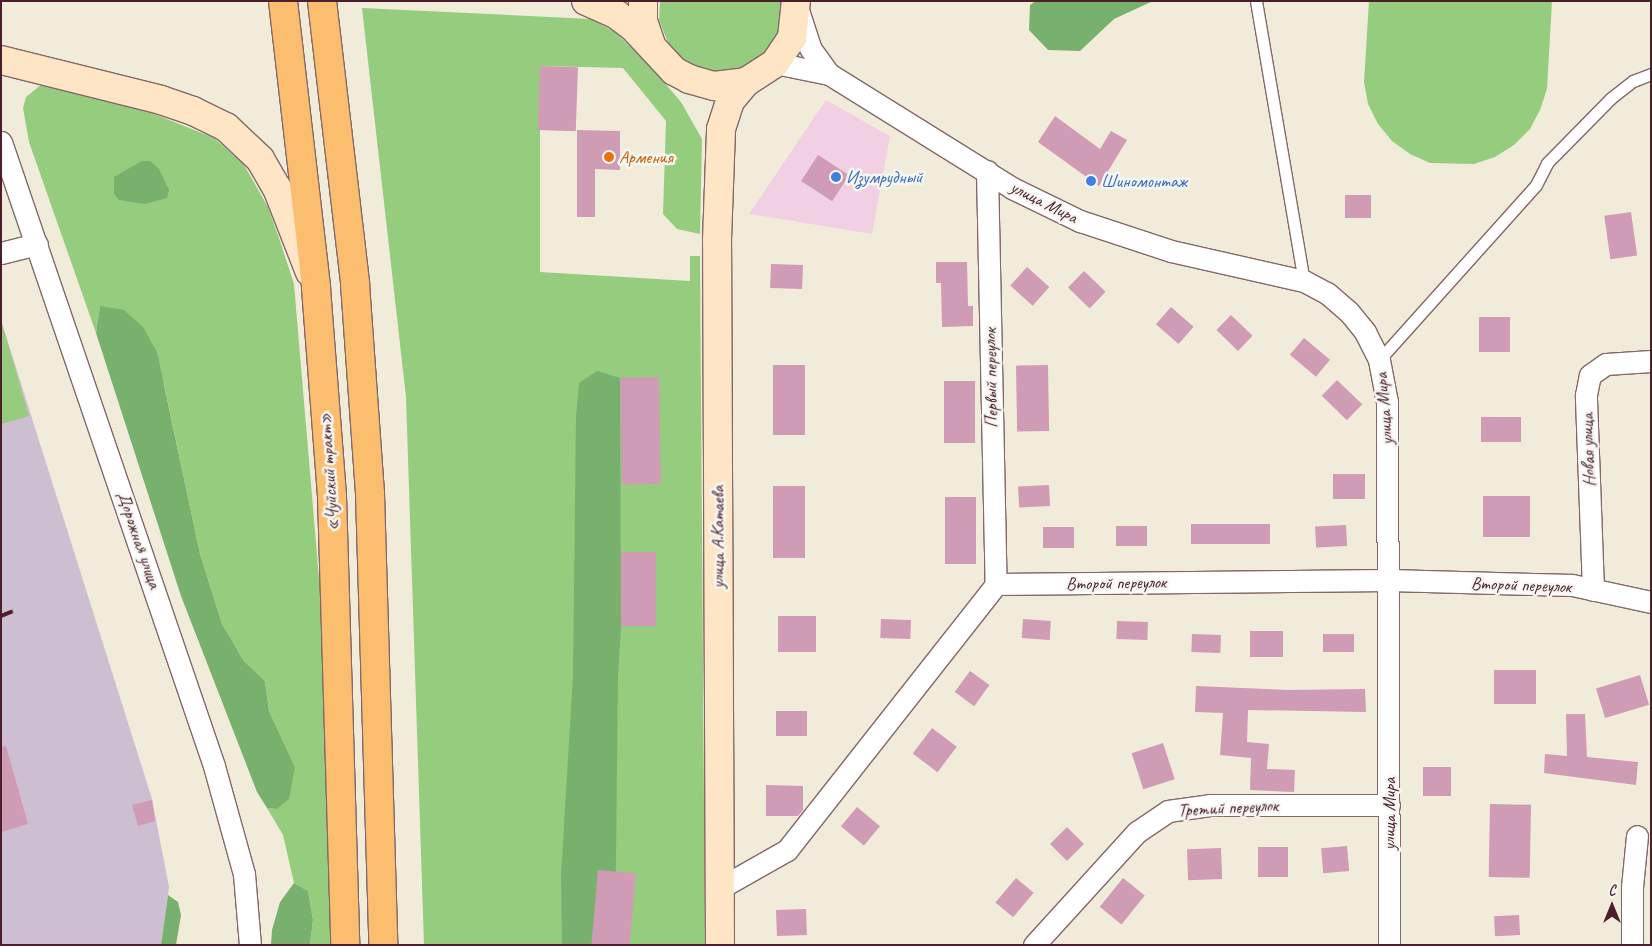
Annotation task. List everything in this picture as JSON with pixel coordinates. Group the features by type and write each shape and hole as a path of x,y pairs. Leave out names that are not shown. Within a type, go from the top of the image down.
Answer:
{"highway":[{"path":"323,7 354,284 370,494 383,945"},
{"name":"«Чуйский тракт»","path":"283,9 316,288 333,516 345,945"}],"street":[{"path":"586,1 617,15 651,44 674,70 689,79 714,86 746,82"},
{"path":"643,1 643,21 651,44"},
{"path":"721,129 730,101 746,82 775,63 792,38 797,5"},
{"name":"улица Мира","path":"797,5 810,48 829,74"},
{"path":"1,60 161,100 193,111 226,127 260,160 277,188 316,288"},
{"name":"улица Мира","path":"775,63 829,74 1045,206 1117,235 1214,262 1281,273 1304,281 1327,294 1349,312 1365,332 1379,360 1387,402 1389,945"},
{"path":"689,79 708,102 721,129"},
{"name":"улица А.Катаева","path":"720,945 717,240 721,129"},
{"name":"Дорожная улица","path":"1,142 191,692 225,801 244,874 250,945"},
{"name":"Первый переулок","path":"987,171 996,584"},
{"path":"1,253 37,244"},
{"name":"Новая улица","path":"1592,590 1586,395 1590,375 1606,364 1651,361"},
{"name":"Второй переулок","path":"996,584 1389,580 1572,585 1651,602"},
{"path":"720,888 788,850 996,584"},
{"name":"Третий переулок","path":"1034,945 1137,832 1168,811 1210,805 1389,805"},
{"path":"1632,945 1632,887 1637,836"}],"lane":[{"path":"1256,1 1304,281"},
{"path":"1379,360 1536,185 1547,163 1611,98 1633,81 1651,74"}],"shaded area":[{"path":"826,100 890,136 872,234 749,214"},
{"path":"1,320 152,799 169,887 161,945 1,945"}],"green space":[{"path":"660,1 781,1 783,14 776,39 760,59 737,71 711,72 687,63 669,45 659,20"},
{"path":"1036,1 1153,1 1114,19 1080,51 1048,50 1029,30 1030,5"},
{"path":"1369,1 1552,1 1547,89 1540,110 1530,129 1514,145 1495,157 1474,164 1430,163 1410,154 1392,141 1378,124 1368,104 1364,82"},
{"path":"362,8 591,19 615,32 651,67 681,102 702,139 700,234 677,229 663,214 666,121 623,68 540,66 540,272 690,281 690,256 700,256 705,945 424,945 406,397"},
{"path":"42,84 52,84 157,115 214,138 244,165 268,207 280,241 294,284 332,731 335,945 310,945 313,920 308,891 294,883 283,835 267,808 277,809 295,767 269,711 265,681 244,661 222,624 200,554 164,384 100,306 96,333 29,142 23,108 26,97"},
{"path":"142,161 150,161 159,169 169,190 167,198 145,204 119,200 114,194 114,177"},
{"path":"100,306 124,310 143,327 157,352 200,554 222,624 244,661 265,681 269,711 295,767 289,799 277,809 267,808 257,792 181,596 96,333"},
{"path":"1,320 29,416 1,424"},
{"path":"597,371 620,378 621,626 618,676 615,945 562,945 561,875 573,676 576,416 579,383"},
{"path":"294,883 308,891 313,920 310,945 271,945 272,930 280,902"},
{"path":"168,895 178,902 181,915 176,945 161,945"}],"building":[{"path":"540,66 578,67 576,131 538,130"},
{"path":"1055,116 1100,149 1111,131 1127,140 1099,186 1038,142"},
{"path":"577,130 620,131 620,170 595,169 595,217 577,217"},
{"path":"818,155 849,175 832,201 801,181"},
{"path":"1345,195 1371,195 1371,218 1345,218"},
{"path":"1631,212 1637,256 1610,259 1604,216"},
{"path":"936,262 967,262 968,306 973,306 973,326 942,327 941,283 936,283"},
{"path":"771,264 803,265 802,289 770,288"},
{"path":"1027,267 1049,287 1033,306 1010,286"},
{"path":"1084,271 1106,292 1090,308 1068,288"},
{"path":"1171,307 1194,327 1179,344 1156,324"},
{"path":"1231,315 1253,336 1238,351 1216,330"},
{"path":"1479,317 1510,317 1510,352 1479,352"},
{"path":"1304,338 1330,360 1316,377 1290,355"},
{"path":"773,365 805,365 805,435 773,435"},
{"path":"1048,365 1049,431 1017,432 1016,366"},
{"path":"659,377 661,484 622,485 620,378"},
{"path":"1337,380 1362,404 1347,420 1322,396"},
{"path":"944,381 975,381 975,443 944,443"},
{"path":"1481,417 1521,417 1521,442 1481,442"},
{"path":"1333,474 1365,474 1365,499 1333,499"},
{"path":"1049,485 1050,506 1019,508 1018,487"},
{"path":"773,486 805,486 805,558 773,558"},
{"path":"1483,496 1530,496 1530,537 1483,537"},
{"path":"945,497 976,497 976,564 945,564"},
{"path":"1191,524 1270,524 1270,544 1191,544"},
{"path":"1346,525 1347,546 1316,548 1315,527"},
{"path":"1116,526 1147,526 1147,546 1116,546"},
{"path":"1043,527 1074,527 1074,548 1043,548"},
{"path":"621,552 656,552 656,626 621,626"},
{"path":"778,616 816,616 816,652 778,652"},
{"path":"881,619 911,620 910,639 880,638"},
{"path":"1023,619 1051,621 1050,640 1022,638"},
{"path":"1117,621 1148,622 1147,640 1116,639"},
{"path":"1250,631 1283,631 1283,657 1250,657"},
{"path":"1192,634 1221,635 1220,653 1191,652"},
{"path":"1323,634 1354,634 1354,652 1323,652"},
{"path":"1494,670 1536,670 1536,704 1494,704"},
{"path":"970,671 989,685 974,706 955,692"},
{"path":"1640,675 1649,705 1605,718 1596,688"},
{"path":"1196,686 1290,690 1365,689 1366,712 1248,710 1247,742 1269,744 1267,769 1295,770 1294,792 1250,790 1251,758 1220,755 1223,713 1195,712"},
{"path":"776,711 807,711 807,736 776,736"},
{"path":"1566,714 1585,714 1587,757 1638,762 1636,785 1544,773 1545,754 1567,756"},
{"path":"932,728 957,747 937,772 913,754"},
{"path":"1163,743 1175,779 1143,789 1132,753"},
{"path":"6,746 28,824 1,832 1,747"},
{"path":"1423,767 1451,767 1451,796 1423,796"},
{"path":"766,785 803,786 803,810 798,816 766,816"},
{"path":"152,800 155,821 138,826 132,805"},
{"path":"1490,804 1531,805 1530,878 1489,877"},
{"path":"857,807 880,826 864,845 841,826"},
{"path":"1067,827 1084,844 1067,861 1050,844"},
{"path":"1347,846 1349,871 1323,873 1321,848"},
{"path":"1258,847 1288,847 1288,877 1258,877"},
{"path":"1221,848 1222,879 1188,880 1187,849"},
{"path":"598,870 636,873 630,945 591,945"},
{"path":"1016,878 1034,893 1013,917 995,903"},
{"path":"1123,878 1145,896 1121,924 1100,907"},
{"path":"806,909 807,935 777,936 776,910"},
{"path":"1519,915 1520,935 1495,936 1494,916"}],"railway":[{"path":"1,616 11,612"}],"place":[{"name":"Армения","path":"609,157"},
{"name":"Изумрудный","path":"836,177"},
{"name":"Шиномонтаж","path":"1091,181"}]}
